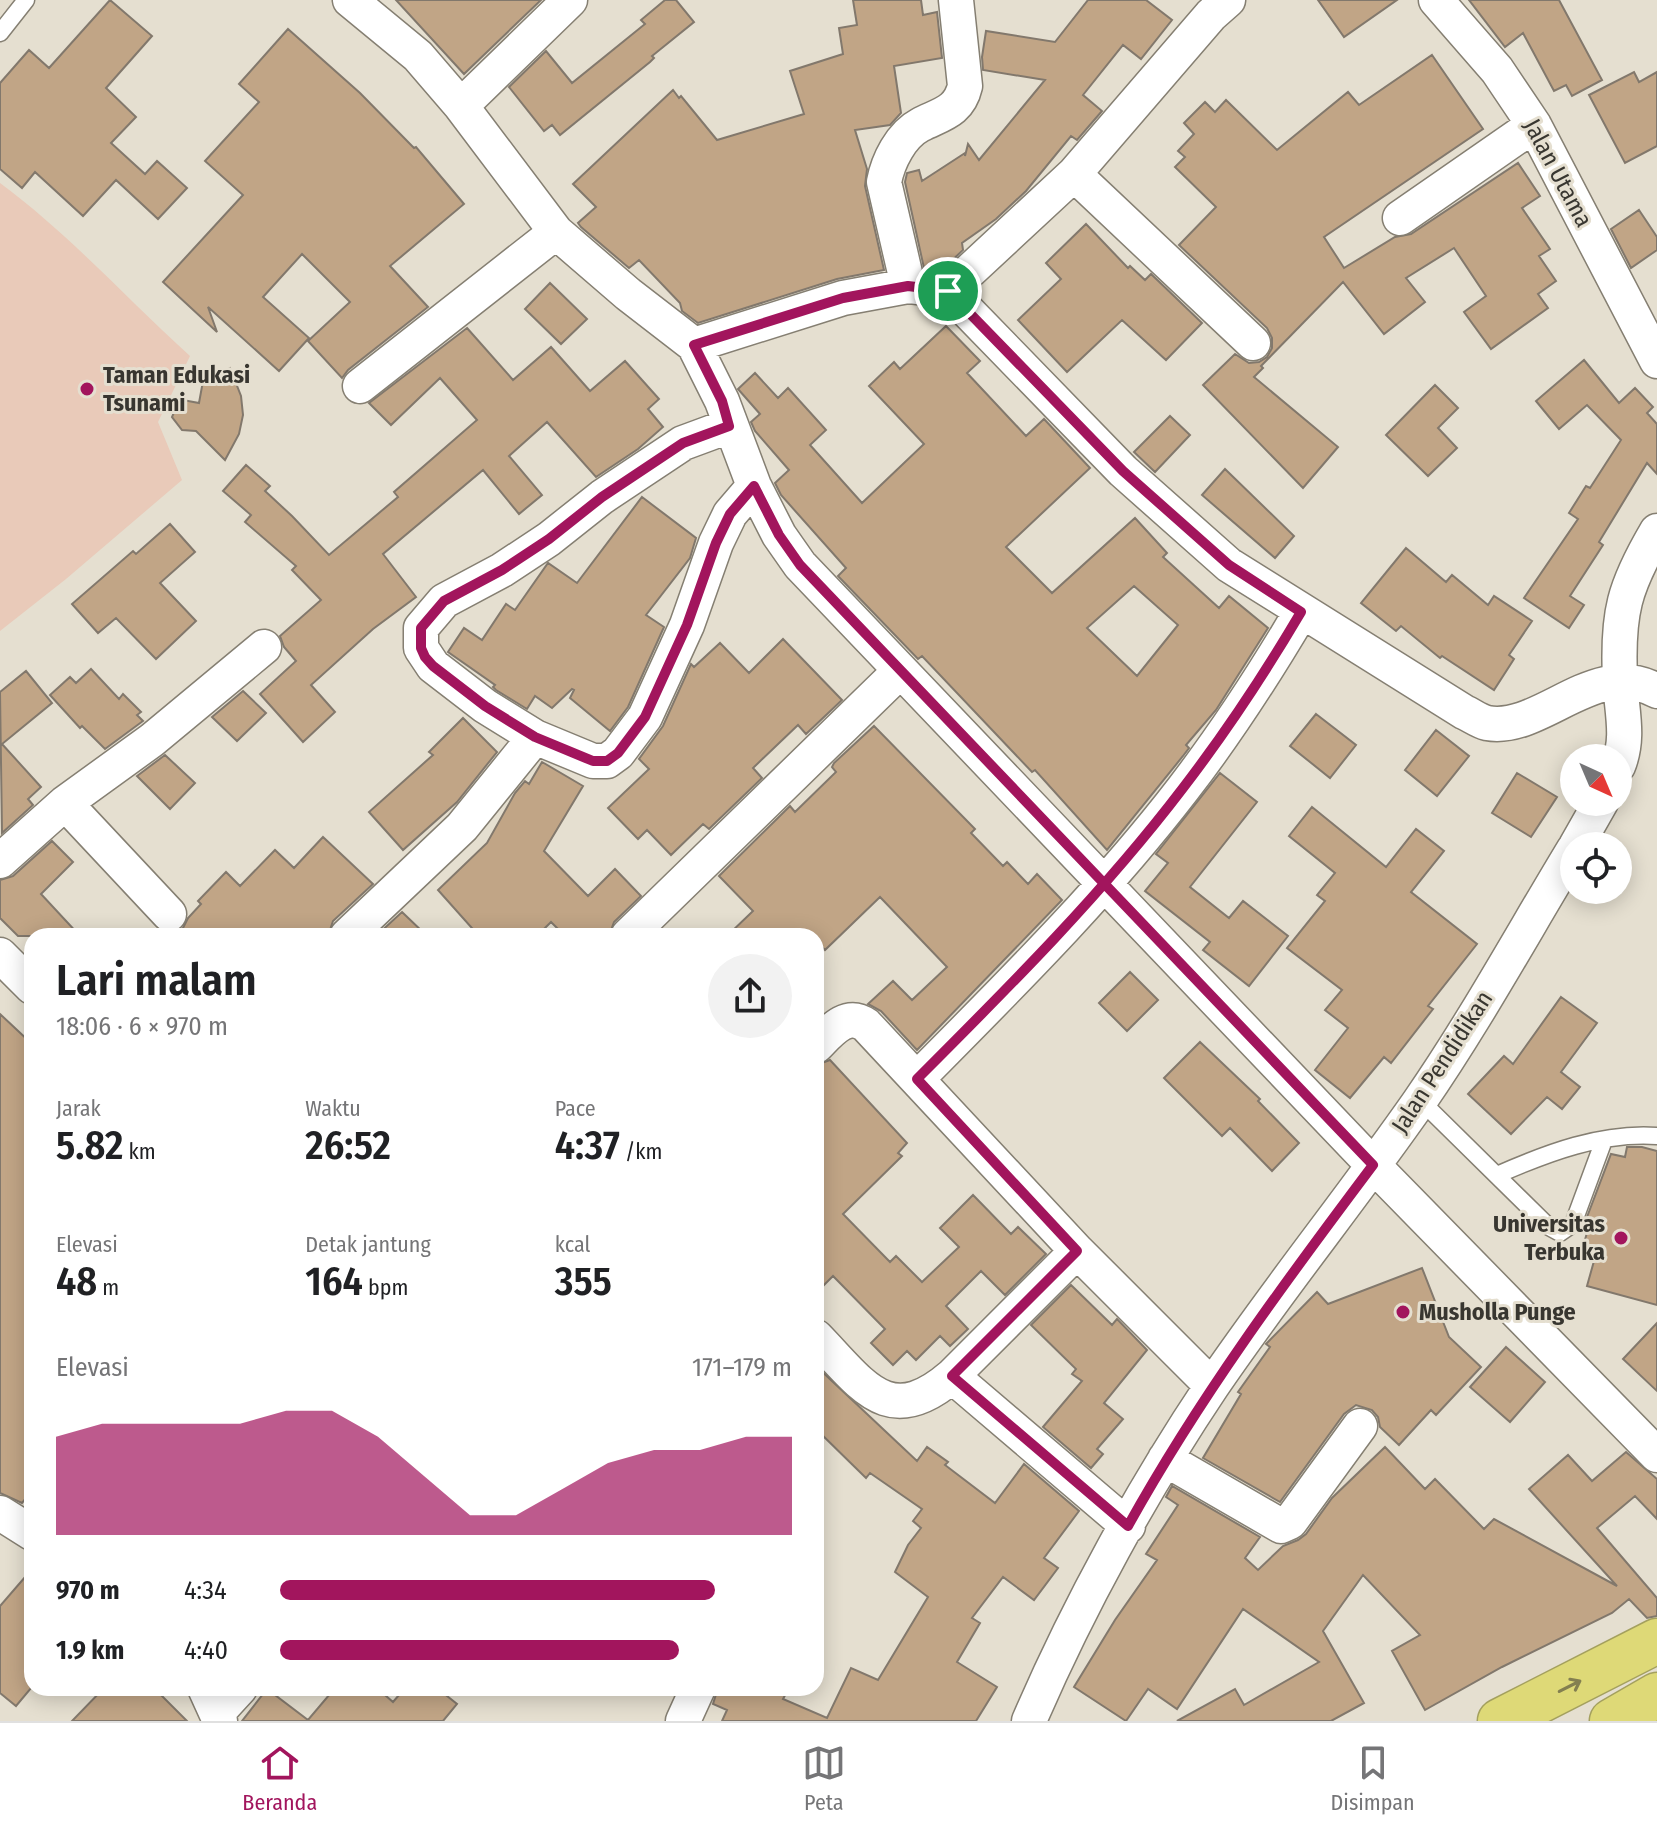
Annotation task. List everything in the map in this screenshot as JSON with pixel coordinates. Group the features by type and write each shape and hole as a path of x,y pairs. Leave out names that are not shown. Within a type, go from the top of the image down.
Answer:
{"highway":[{"path":"1500,1721 1657,1641"},
{"path":"1612,1721 1657,1695"}],"street":[{"path":"350,0 418,56 461,106 556,232 694,345 722,401 754,486 779,535 800,565 1373,1165 1657,1455"},
{"path":"461,106 570,0"},
{"path":"908,286 884,182 887,165 906,138 918,126 949,112 962,97 965,86 956,0"},
{"path":"948,291 1074,174 1211,15 1228,0"},
{"name":"Jalan Utama","path":"1436,0 1497,70 1534,125 1657,361"},
{"path":"1400,218 1534,125"},
{"path":"1074,174 1253,343"},
{"path":"360,386 556,232"},
{"path":"694,345 843,298 908,286 948,291 1123,471 1229,565 1464,712 1486,723 1520,718 1587,690 1620,681 1638,682 1657,691"},
{"path":"729,426 683,443 502,570 444,601 421,628 421,648 433,666 485,706 535,737 593,761 607,761 618,753 645,717 671,664 716,543 730,514 754,486"},
{"path":"1623,744 1625,732 1620,681 1622,608 1633,572 1657,531"},
{"path":"917,1079 1003,993 1105,883 1183,789 1254,690 1301,612"},
{"path":"0,861 65,803 152,740 264,647"},
{"path":"636,928 900,671"},
{"path":"355,928 462,827 535,737"},
{"path":"65,803 169,914"},
{"name":"Jalan Pendidikan","path":"1029,1721 1082,1612 1165,1459 1212,1386 1420,1100 1560,871"},
{"path":"0,955 24,979"},
{"path":"824,1039 847,1020 859,1020 1077,1251 1212,1386"},
{"path":"824,1345 871,1391 892,1401 918,1400 952,1376 1077,1251"},
{"path":"952,1376 1128,1526"},
{"path":"1165,1459 1281,1526 1290,1522 1360,1426"},
{"path":"683,1721 694,1696"},
{"path":"1656,1721 1657,1714"}],"lane":[{"path":"0,33 26,0"},
{"path":"1420,1100 1549,1227 1560,1233 1573,1224 1604,1140"},
{"path":"1497,1175 1537,1157 1604,1140 1657,1136"}],"shaded area":[{"name":"Taman Edukasi Tsunami","path":"0,183 74,245 190,356 158,422 182,480 0,631"}],"building":[{"path":"110,0 152,36 106,88 136,117 111,143 145,174 157,161 187,188 158,219 116,180 83,216 35,172 22,188 0,169 0,83 29,50 49,68"},
{"path":"396,0 541,0 464,74"},
{"path":"665,0 676,0 694,22 560,135 552,125 544,131 509,87 546,51 572,83 645,24 641,20"},
{"path":"853,0 921,0 923,15 937,12 942,58 894,66 901,113 890,125 855,130 867,169 865,186 884,270 837,279 698,323 682,311 680,303 639,260 629,268 581,227 578,223 596,207 573,184 673,90 717,140 804,114 790,71 843,54 839,28 857,25"},
{"path":"1088,0 1146,0 1172,20 1141,59 1123,45 1083,95 1102,111 1077,140 1071,136 1026,191 996,219 962,243 963,250 944,268 924,268 905,182 907,173 919,170 922,181 965,153 965,156 968,144 979,160 1045,80 983,70 986,31 1055,42"},
{"path":"1318,0 1397,0 1344,37"},
{"path":"1469,0 1559,0 1602,80 1572,96 1566,85 1554,91 1523,33 1505,47"},
{"path":"288,29 416,147 464,204 390,266 428,307 342,378 308,341 350,302 302,254 263,297 309,338 279,371 208,307 217,332 163,282 243,195 205,161 259,102 239,84"},
{"path":"1432,55 1483,129 1324,237 1344,268 1395,237 1411,234 1518,163 1540,196 1522,208 1550,249 1539,256 1556,281 1538,294 1548,308 1491,349 1464,312 1486,296 1454,248 1406,278 1425,302 1384,334 1343,282 1261,366 1263,368 1254,377 1338,447 1303,488 1203,385 1235,354 1249,363 1267,357 1272,348 1272,338 1267,328 1179,245 1216,207 1175,167 1185,157 1178,151 1194,134 1184,123 1205,102 1215,112 1226,100 1277,150 1348,92 1359,105"},
{"path":"1634,72 1639,82 1657,72 1657,146 1625,163 1589,95"},
{"path":"1639,210 1657,237 1657,250 1631,268 1611,229"},
{"path":"1086,224 1128,268 1130,266 1145,280 1151,274 1202,323 1166,360 1122,320 1067,372 1018,320 1061,279 1046,263"},
{"path":"550,283 587,319 561,344 525,309"},
{"path":"946,326 980,361 967,373 1026,436 1044,419 1090,468 1006,547 1052,593 1135,518 1167,553 1163,557 1219,608 1229,596 1268,628 1216,710 1186,745 1189,748 1107,850 1035,770 1032,772 922,656 918,659 838,576 846,568 781,495 775,483 789,470 755,431 751,422 760,414 738,389 755,373 778,398 788,388 826,430 810,445 862,503 924,444 869,386 894,362 900,369","holes":["1134,586 1178,625 1137,676 1087,628"]},
{"path":"467,328 513,380 551,347 590,391 625,361 659,399 648,409 663,427 638,449 596,477 547,422 509,456 542,495 519,514 483,470 383,554 416,597 373,629 311,685 335,712 303,742 260,694 296,661 284,647 280,636 321,600 292,570 296,566 245,522 251,515 223,491 246,465 270,486 265,491 329,555 398,497 394,492 477,420 440,378 391,425 369,403"},
{"path":"1584,360 1619,403 1635,388 1653,407 1647,413 1657,424 1657,474 1647,463 1599,542 1603,545 1570,596 1584,605 1569,628 1524,598 1578,519 1569,513 1586,486 1590,488 1621,440 1587,405 1559,429 1536,401"},
{"path":"230,368 241,396 243,415 239,434 225,460 196,431 182,430 172,417 183,400 199,403 203,381"},
{"path":"1435,385 1458,408 1438,428 1457,448 1428,476 1386,435"},
{"path":"1170,416 1190,435 1155,472 1134,452"},
{"path":"1225,469 1294,536 1275,558 1202,495"},
{"path":"642,497 696,538 690,558 646,615 664,627 628,707 610,731 570,698 572,689 552,708 535,696 527,709 496,690 495,685 448,652 464,628 482,640 506,604 515,610 548,563 577,583"},
{"path":"170,524 195,552 160,583 196,621 156,659 116,618 98,633 72,604 133,551 136,554"},
{"path":"1406,548 1446,582 1452,575 1488,605 1494,596 1532,621 1509,655 1514,659 1494,690 1442,656 1440,658 1401,626 1396,631 1361,603"},
{"path":"783,639 842,700 806,734 798,725 753,768 762,778 709,829 703,824 671,855 647,830 638,839 608,808 649,769 639,759 663,726 691,664 694,667 720,643 749,673"},
{"path":"91,669 119,699 123,694 141,712 137,715 143,721 105,749 82,726 80,728 50,695 70,677 76,683"},
{"path":"26,671 52,703 2,744 41,787 28,799 33,805 2,833 0,692"},
{"path":"243,691 266,713 237,741 212,717"},
{"path":"1316,714 1356,745 1330,778 1290,746"},
{"path":"463,718 497,752 457,802 403,850 369,812 433,755 429,752"},
{"path":"874,726 975,829 971,833 1003,866 1007,862 1028,884 1037,874 1062,900 917,1050 881,1011 868,1004 893,981 912,1000 947,967 880,897 825,950 824,928 735,928 753,911 719,876 790,806 795,812 836,772 832,767"},
{"path":"1436,730 1469,756 1437,796 1405,770"},
{"path":"165,755 195,783 170,809 137,776"},
{"path":"542,762 583,786 544,851 588,896 615,869 641,896 614,922 612,928 557,928 551,922 545,928 472,928 438,890 487,843 515,793 525,781 529,784"},
{"path":"1220,773 1257,802 1190,887 1229,918 1243,901 1288,936 1249,986 1203,950 1210,942 1145,891 1168,863 1156,854"},
{"path":"1517,773 1557,797 1531,837 1492,813"},
{"path":"1312,807 1386,867 1416,829 1444,851 1411,892 1477,944 1428,1006 1433,1009 1391,1063 1384,1057 1350,1098 1315,1070 1348,1028 1325,1010 1342,990 1287,948 1325,901 1317,895 1335,873 1289,836"},
{"path":"323,837 373,884 333,921 331,928 183,928 201,904 198,901 226,872 240,886 275,850 294,868"},
{"path":"52,841 73,862 41,894 73,928 24,928 24,936 18,936 0,918 0,880 13,876"},
{"path":"402,912 419,928 385,928"},
{"path":"1130,972 1158,1000 1127,1031 1099,1003"},
{"path":"1561,997 1597,1023 1561,1072 1580,1087 1562,1109 1547,1097 1511,1134 1468,1094 1504,1056 1513,1064"},
{"path":"0,1014 24,1036 24,1501 22,1503 0,1493"},
{"path":"1200,1042 1260,1099 1258,1101 1299,1143 1272,1171 1230,1128 1222,1136 1164,1078"},
{"path":"830,1060 907,1143 898,1153 902,1156 843,1214 890,1262 896,1256 922,1282 959,1247 940,1228 973,1195 1011,1234 1018,1227 1046,1254 1005,1295 981,1271 946,1306 968,1329 950,1346 940,1336 916,1360 907,1351 893,1365 871,1343 885,1329 833,1276 824,1285 824,1062"},
{"name":"Universitas Terbuka","path":"1627,1147 1657,1151 1657,1305 1587,1286 1594,1261 1580,1258 1591,1218 1587,1217 1611,1154 1625,1157"},
{"path":"1422,1268 1449,1337 1481,1367 1436,1415 1431,1410 1399,1445 1380,1427 1378,1417 1372,1410 1356,1405 1344,1414 1280,1502 1203,1458 1241,1394 1238,1392 1270,1347 1266,1344 1317,1292 1328,1304"},
{"path":"1071,1285 1112,1325 1117,1319 1147,1350 1104,1403 1123,1419 1097,1449 1103,1454 1091,1468 1043,1427 1082,1381 1072,1374 1076,1369 1031,1325"},
{"path":"1657,1323 1657,1391 1623,1359"},
{"path":"1506,1347 1545,1382 1510,1422 1470,1387"},
{"path":"824,1374 917,1461 927,1447 948,1462 945,1465 995,1503 1024,1464 1079,1511 1044,1558 1058,1568 1034,1600 1003,1577 972,1618 980,1623 957,1662 997,1687 976,1721 722,1721 727,1710 713,1704 716,1696 785,1696 783,1699 827,1718 851,1668 878,1680 928,1597 895,1572 908,1545 921,1528 913,1521 922,1509 870,1473 866,1478 824,1437"},
{"path":"1385,1447 1425,1489 1435,1479 1484,1529 1494,1519 1617,1586 1529,1489 1568,1455 1592,1481 1626,1452 1657,1479 1657,1519 1635,1496 1597,1528 1657,1598 1657,1616 1647,1618 1629,1599 1612,1613 1502,1667 1425,1710 1392,1651 1420,1635 1363,1575 1323,1631 1364,1703 1331,1721 1177,1721 1235,1689 1244,1705 1319,1662 1243,1609 1177,1709 1148,1689 1126,1721 1074,1687 1157,1560 1146,1554 1178,1505 1166,1497 1172,1486 1260,1537 1245,1558 1258,1570 1283,1546 1306,1534 1332,1498"},
{"path":"24,1578 24,1696 16,1706 0,1693 0,1606"},
{"path":"96,1696 162,1696 187,1721 72,1721"},
{"path":"262,1696 276,1696 308,1720 328,1696 386,1696 393,1702 398,1696 447,1696 457,1704 443,1721 242,1721"}],"place":[{"name":"Taman Edukasi Tsunami","path":"87,389"},
{"name":"Universitas Terbuka","path":"1621,1238"},
{"name":"Musholla Punge","path":"1403,1312"}],"route":[{"path":"948,291 908,286 843,298 694,345 722,401 729,426 683,443 602,497 549,539 502,570 444,601 421,628 421,648 433,666 485,706 535,737 593,761 607,761 631,738 645,717 687,625 716,543 730,514 754,486 779,535 800,565 1105,883 1373,1165 1212,1386 1165,1459 1128,1526 952,1376 1077,1251 917,1079 1003,993 1105,883 1183,789 1254,690 1301,612 1229,565 1123,471 948,291"}]}
